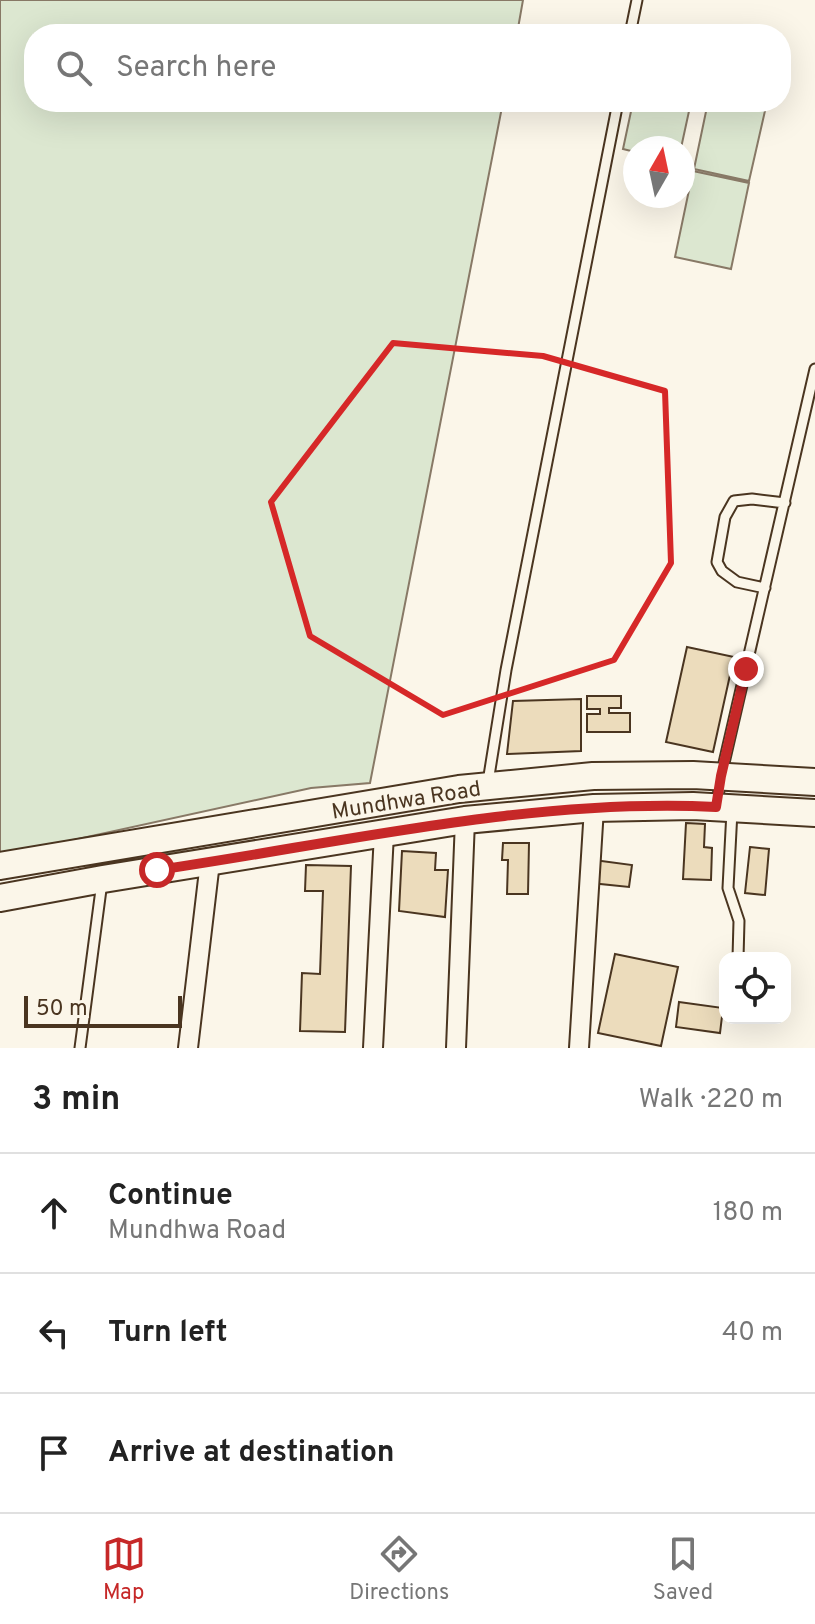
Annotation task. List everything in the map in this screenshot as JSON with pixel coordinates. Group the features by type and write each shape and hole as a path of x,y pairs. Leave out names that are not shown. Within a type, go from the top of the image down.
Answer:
{"main road":[{"name":"Mundhwa Road","path":"0,866 487,786 593,776 721,776 815,782"},
{"path":"437,792 454,822"},
{"name":"Mundhwa Road","path":"0,898 454,822 594,808 724,808 815,813"}],"street":[{"path":"579,1048 594,808"},
{"path":"454,822 456,1048"},
{"path":"373,1048 384,833"},
{"path":"188,1048 210,862"}],"lane":[{"path":"632,24 637,0"},
{"path":"487,786 506,670 616,112"},
{"path":"738,952 739,921 728,888 721,776 815,369"},
{"path":"765,588 737,582 722,571 717,562 725,517 734,501 752,499 785,503"},
{"path":"80,1048 103,879"}],"highlighted area":[{"path":"393,343 543,356 665,391 671,563 614,660 443,715 310,636 271,502"}],"green space":[{"path":"0,0 523,0 519,24 24,24 24,112 501,112 370,783 311,788 0,856"},
{"path":"631,112 689,112 684,136 626,136"},
{"path":"706,112 765,112 749,181 695,169"},
{"path":"695,171 749,183 731,269 675,257 685,208 695,208"}],"building":[{"path":"687,647 734,657 713,752 666,742"},
{"path":"587,696 621,696 621,708 609,708 609,713 630,713 630,732 587,732 587,714 600,714 600,709 587,709"},
{"path":"581,699 581,751 507,754 513,701"},
{"path":"686,823 705,824 704,847 712,848 711,880 683,879"},
{"path":"503,843 529,843 528,894 507,894 508,860 502,860"},
{"path":"750,847 769,849 765,895 745,893"},
{"path":"402,851 436,853 435,870 448,870 445,917 399,911"},
{"path":"594,860 632,865 629,887 591,883"},
{"path":"306,865 351,866 345,1032 300,1031 302,973 320,974 323,891 305,891"},
{"path":"615,954 678,967 661,1046 598,1033"},
{"path":"679,1002 719,1007 720,1033 676,1027"}],"route":[{"path":"157,870 465,820 594,808 716,807 746,669"}]}
